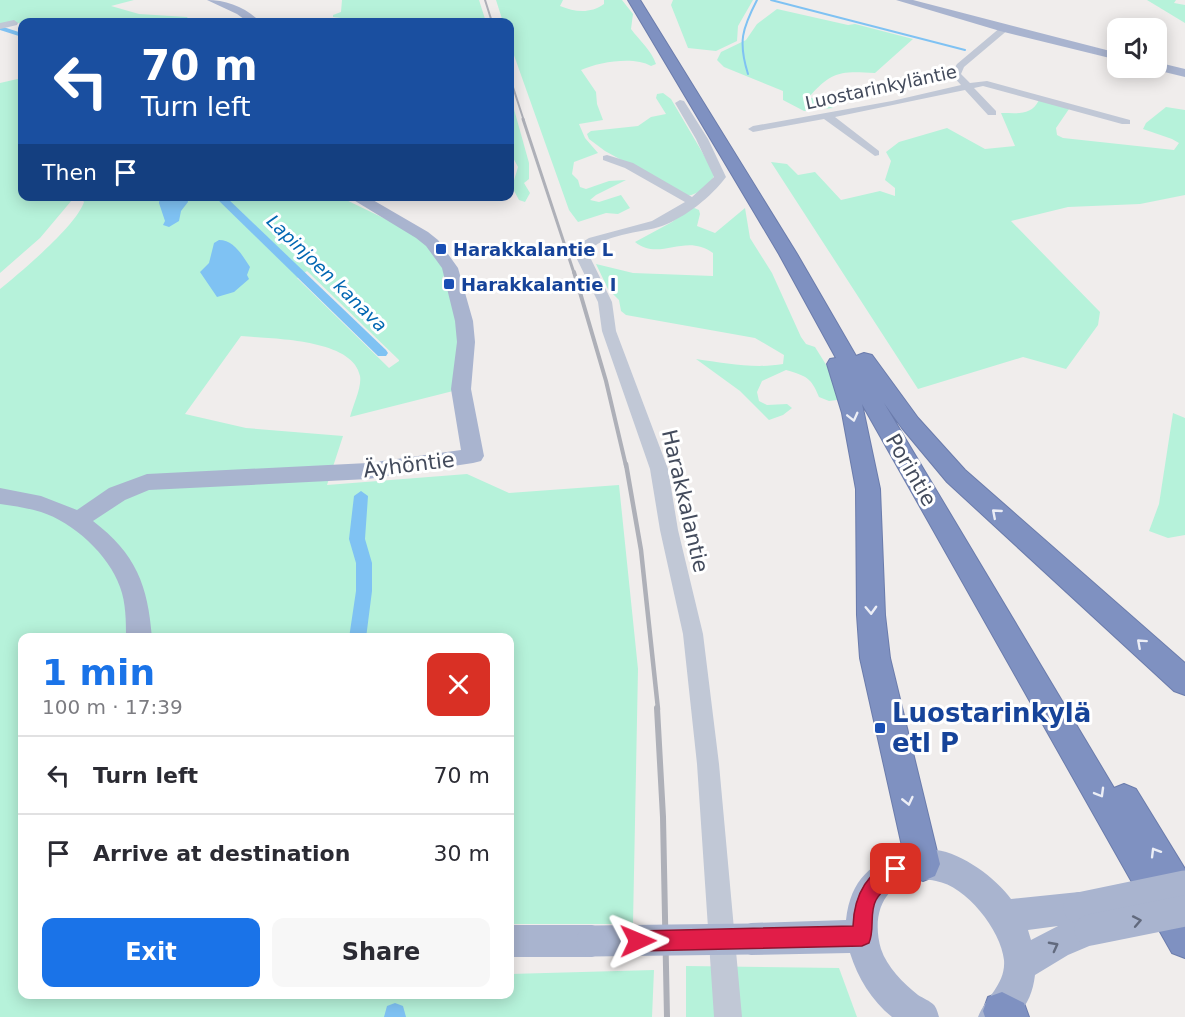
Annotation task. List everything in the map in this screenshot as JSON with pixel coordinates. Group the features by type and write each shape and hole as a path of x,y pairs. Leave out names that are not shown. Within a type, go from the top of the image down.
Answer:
{"highway":[{"name":"Porintie","path":"634,0 804,284 1185,940"},
{"name":"Porintie","path":"644,0 1185,902"},
{"path":"804,284 841,373 863,459 870,522 871,615 875,658 923,864"},
{"path":"853,345 910,423 956,476 1185,682"}],"main road":[{"path":"212,0 241,12 249,18"},
{"path":"901,0 1107,54"},
{"path":"1167,69 1185,73"},
{"name":"Äyhöntie","path":"77,521 117,494 147,482 368,471 473,456 461,389 466,342 464,321 450,268 432,243 422,235 363,201"},
{"path":"0,496 61,511 99,537 122,566 132,587 138,609 139,633"},
{"path":"922,1017 905,1007 881,981 872,967 862,936 863,907 875,884 896,869 923,864 938,866 968,879 995,902 1005,916 1013,932 1020,965 1014,994 1002,1015"},
{"path":"1020,965 1057,943 1084,919 1185,886"},
{"path":"1005,916 1084,919 1185,911"},
{"path":"514,941 862,936"}],"street":[{"path":"1,26 14,23"},
{"name":"Luostarinkyläntie","path":"969,85 960,80 956,74 960,66 1004,29"},
{"path":"969,85 983,83 999,86 1126,122"},
{"name":"Luostarinkyläntie","path":"753,129 892,104 969,85"},
{"path":"969,85 992,113"},
{"name":"Harakkalantie","path":"680,103 702,139 720,177 711,187 666,220 595,240 584,246 581,254 605,302 609,330 658,469 669,530 693,634 709,775 728,1017"},
{"path":"826,116 875,153"},
{"path":"607,158 623,163 692,201"}],"green space":[{"path":"0,0 134,0 111,6 139,14 188,18 18,18 18,23 0,27"},
{"path":"342,0 479,0 485,18 333,17 341,12"},
{"path":"496,0 563,0 560,6 582,11 599,7 604,4 604,0 622,0 633,14 631,29 656,64 651,66 635,61 616,61 581,70 596,92 597,104 603,120 579,124 585,138 598,153 574,162 572,174 578,180 580,187 586,189 609,181 626,180 590,200 599,202 621,195 630,208 618,214 606,213 578,222 569,210 514,55 514,18 502,18"},
{"path":"673,0 753,0 738,26 737,41 716,51 688,48 671,5"},
{"path":"1147,0 1176,0 1174,3 1185,5 1185,23"},
{"path":"777,9 848,25 855,24 913,39 875,73 853,72 831,77 809,97 829,104 833,108 804,111 783,100 783,91 724,67 717,60 721,52 746,40 757,24"},
{"path":"18,79 18,201 71,201 40,238 0,273 0,83"},
{"path":"663,93 671,99 715,174 704,188 691,195 687,196 605,151 589,139 587,134 591,131 638,126 651,117 666,114 656,98 657,94"},
{"path":"1039,100 1069,109 1056,128 1057,135 1063,138 1174,150 1179,143 1143,129 1146,123 1166,107 1185,110 1185,195 1140,204 1068,207 1011,221 1100,312 1098,325 1066,369 1023,357 918,389 771,162 787,164 798,175 815,172 841,200 880,191 895,196 895,188 885,180 891,161 886,152 899,142 947,128 985,149 1015,146 1001,113 1028,111"},
{"path":"514,109 529,163 529,179 524,183 530,193 525,202 519,200 514,191 518,167 514,160"},
{"path":"83,201 348,201 402,227 427,245 447,273 442,278 458,312 461,389 350,417 359,391 360,376 354,363 343,354 309,343 241,336 185,414 246,428 343,436 327,485 467,474 509,493 619,485 638,669 633,924 514,924 514,633 18,633 18,999 514,999 514,974 654,970 652,1017 0,1017 0,289 59,236 79,212","holes":["307,271 399,361 389,368 297,278"]},
{"path":"692,207 699,210 697,226 715,233 745,208 750,238 772,273 801,337 806,344 815,347 845,395 845,399 829,401 819,397 807,378 786,370 762,381 757,392 759,401 767,405 787,404 792,408 783,415 769,420 740,391 696,359 762,366 783,364 784,355 755,338 626,315 621,311 619,300 608,289 596,264 633,273 713,276 713,253 703,247 693,245 654,249 635,242 672,222"},
{"path":"1173,413 1185,418 1185,535 1168,538 1149,531 1159,504"},
{"path":"686,966 839,968 857,1017 686,1017"}],"water":[{"path":"159,201 188,202 181,211 179,221 169,227 163,225 165,221"},
{"path":"219,240 233,245 250,267 247,275 249,279 234,292 217,297 200,272 209,263 214,243"}],"waterway":[{"path":"748,74 742,44 748,19 757,0"},
{"path":"771,0 965,50"},
{"name":"Lapinjoen kanava","path":"0,28 18,34"},
{"name":"Lapinjoen kanava","path":"224,201 382,353"},
{"name":"Lapinjoen kanava","path":"358,633 364,591 364,563 357,539 361,496"}],"railway":[{"path":"485,0 491,18"},
{"path":"514,90 524,121"},
{"path":"523,119 574,273"},
{"path":"574,272 606,381 626,466"},
{"path":"626,464 641,550 658,709"},
{"path":"657,708 663,817 667,1017"}],"place":[{"name":"Harakkalantie L","path":"441,249"},
{"name":"Harakkalantie I","path":"449,284"},
{"name":"Luostarinkylä etl P","path":"880,728"}],"route":[{"path":"638,941 862,936 863,907 868,895 875,884 896,869"}]}
